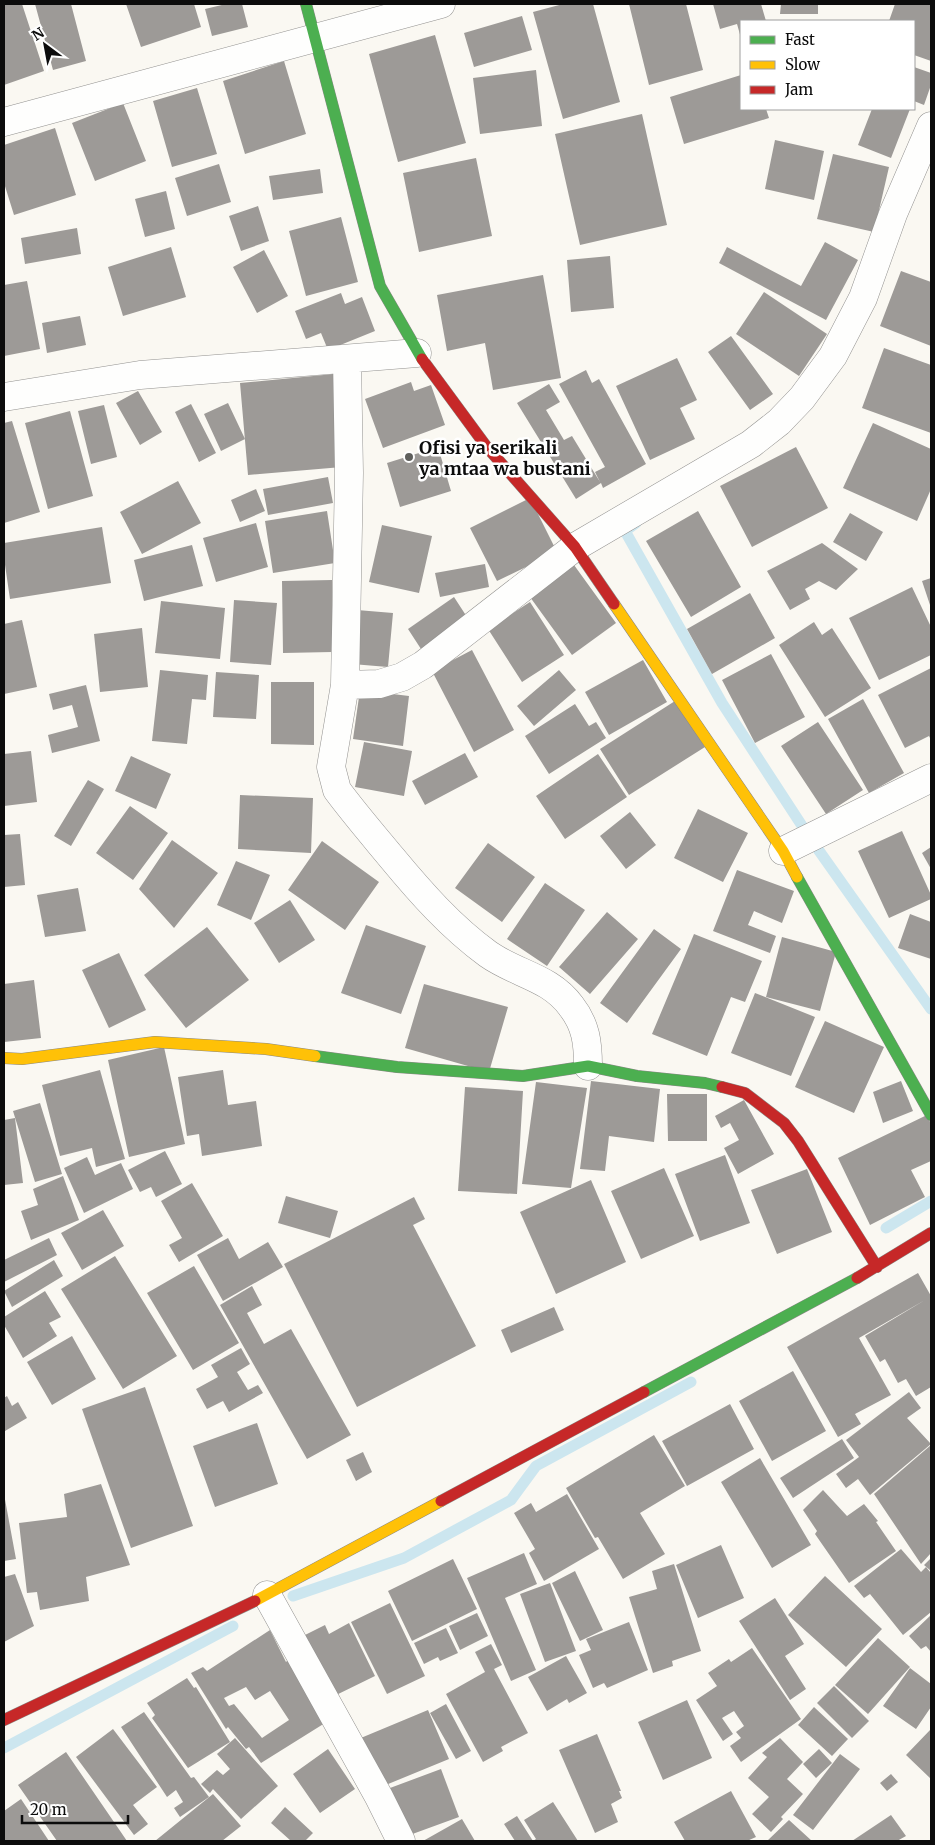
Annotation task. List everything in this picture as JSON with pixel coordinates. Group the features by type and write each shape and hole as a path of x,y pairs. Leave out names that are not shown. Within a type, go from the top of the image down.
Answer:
{"street":[{"path":"306,4 380,286 417,353 486,446 575,547 783,851 931,1115"},
{"path":"4,122 441,4"},
{"path":"345,685 379,684 402,677 423,665 575,547 751,444 779,422 802,398 833,356 862,298 893,214 931,126"},
{"path":"4,397 140,375 417,353"},
{"path":"347,359 348,473 345,685 331,767 337,790 427,899 450,922 490,955 550,984 571,1005 583,1025 588,1045 588,1066"},
{"path":"783,851 931,778"},
{"path":"4,1058 22,1059 155,1042 266,1049 398,1067 522,1076 588,1066 637,1076 705,1083 745,1093 784,1122 798,1141 877,1267"},
{"path":"4,1720 267,1595 877,1267 931,1233"},
{"path":"267,1595 401,1841"}],"building":[{"path":"4,4 22,4 44,71 4,85"},
{"path":"35,4 71,4 86,61 53,70"},
{"path":"126,4 194,4 201,27 141,47"},
{"path":"226,4 242,4 248,27 212,36 205,9"},
{"path":"563,4 593,4 620,102 563,119 533,12"},
{"path":"629,4 686,4 703,70 649,85"},
{"path":"713,4 761,4 766,20 740,20 740,34 737,24 720,29"},
{"path":"781,4 818,4 818,14 780,14"},
{"path":"895,4 931,4 931,61 915,55 915,20 889,20"},
{"path":"522,16 532,50 474,67 464,33"},
{"path":"435,35 466,143 398,162 369,54"},
{"path":"284,61 306,134 245,154 223,81"},
{"path":"915,67 931,73 931,85 924,105 915,101"},
{"path":"536,70 542,126 480,134 473,78"},
{"path":"740,75 740,110 766,110 769,118 684,144 670,97"},
{"path":"197,88 217,154 172,167 153,101"},
{"path":"123,103 146,161 95,181 72,123"},
{"path":"872,110 910,110 891,158 858,145"},
{"path":"642,114 667,225 580,245 555,134"},
{"path":"55,128 76,195 14,215 4,183 4,145"},
{"path":"775,140 824,151 814,200 765,189"},
{"path":"833,154 889,167 874,232 817,219"},
{"path":"476,158 492,236 419,252 403,173"},
{"path":"219,164 231,202 187,216 175,178"},
{"path":"320,169 323,193 273,200 269,176"},
{"path":"166,191 175,229 145,237 135,199"},
{"path":"258,206 269,241 241,251 229,216"},
{"path":"341,217 358,282 306,296 289,231"},
{"path":"77,228 81,254 25,264 21,238"},
{"path":"825,242 858,260 826,320 719,263 727,247 801,286"},
{"path":"171,247 186,297 123,316 108,267"},
{"path":"264,250 288,296 257,313 233,267"},
{"path":"610,256 614,308 571,312 567,260"},
{"path":"901,271 931,282 931,346 880,326"},
{"path":"543,275 561,378 493,390 485,343 447,351 437,295"},
{"path":"27,281 40,349 4,356 4,285"},
{"path":"764,292 827,334 799,376 736,334"},
{"path":"341,293 345,304 362,297 375,331 328,350 321,333 306,339 295,311"},
{"path":"80,316 86,345 47,353 42,323"},
{"path":"731,336 773,394 750,410 708,352"},
{"path":"884,348 931,365 931,433 862,408"},
{"path":"677,358 697,400 680,408 695,439 650,460 616,386"},
{"path":"586,370 592,383 599,379 646,464 603,488 601,483 576,499 517,403 549,384 560,402 546,410 564,440 572,436 600,482 595,472 605,467 559,384"},
{"path":"334,374 342,467 248,475 240,383"},
{"path":"411,382 414,391 431,385 445,425 383,448 365,399"},
{"path":"138,391 162,432 140,445 116,403"},
{"path":"228,403 245,439 221,451 204,414"},
{"path":"191,404 216,453 199,462 175,412"},
{"path":"104,405 117,457 91,464 78,411"},
{"path":"70,411 93,496 48,509 25,423"},
{"path":"12,421 40,512 4,523 4,423"},
{"path":"873,423 931,449 931,489 917,521 843,488"},
{"path":"438,447 451,491 400,507 387,463"},
{"path":"796,447 828,508 752,547 720,486"},
{"path":"328,477 333,503 268,515 263,489"},
{"path":"178,481 201,523 142,554 120,512"},
{"path":"256,489 265,511 240,522 231,500"},
{"path":"530,498 557,552 497,581 470,528"},
{"path":"327,511 335,563 273,573 265,521"},
{"path":"698,511 741,587 691,617 646,541"},
{"path":"850,513 883,532 866,561 833,542"},
{"path":"256,523 268,567 216,582 203,538"},
{"path":"382,525 432,536 419,593 369,582"},
{"path":"102,527 111,583 10,599 4,558 4,543"},
{"path":"822,543 858,569 836,590 819,581 805,589 810,599 790,610 767,571"},
{"path":"192,545 203,586 144,601 134,560"},
{"path":"485,564 489,587 440,597 435,573"},
{"path":"574,565 616,623 572,655 530,597"},
{"path":"931,578 931,608 922,581"},
{"path":"332,580 332,652 283,653 282,581"},
{"path":"912,587 931,627 931,655 879,680 849,618"},
{"path":"750,593 775,638 712,674 687,629"},
{"path":"454,597 467,617 421,649 408,629"},
{"path":"234,600 277,603 271,665 230,662"},
{"path":"161,601 225,608 220,659 155,653"},
{"path":"530,602 564,655 522,682 488,629"},
{"path":"357,610 393,613 388,667 352,664"},
{"path":"22,620 37,687 4,694 4,624"},
{"path":"814,622 822,635 832,628 871,688 825,717 779,645"},
{"path":"142,628 148,687 100,692 94,634"},
{"path":"472,650 514,730 474,752 432,671"},
{"path":"771,654 805,717 755,743 722,680"},
{"path":"643,660 667,702 609,735 585,692"},
{"path":"931,668 931,740 929,736 905,748 878,695"},
{"path":"160,670 208,675 206,700 192,699 187,744 152,741"},
{"path":"559,670 576,690 534,726 517,706"},
{"path":"216,672 259,675 256,719 213,717"},
{"path":"271,682 314,682 314,745 271,744"},
{"path":"86,685 100,741 52,753 48,735 78,727 72,705 53,710 49,694"},
{"path":"360,690 409,696 403,746 353,739"},
{"path":"863,699 904,773 869,793 828,719"},
{"path":"675,701 705,747 629,795 600,749"},
{"path":"575,704 589,726 596,722 606,738 549,774 525,736"},
{"path":"818,722 863,790 826,814 781,746"},
{"path":"364,742 412,751 404,796 355,787"},
{"path":"31,751 37,802 4,806 4,754"},
{"path":"465,753 478,777 425,805 412,781"},
{"path":"598,754 627,797 565,839 536,796"},
{"path":"131,756 171,774 156,809 115,791"},
{"path":"88,780 104,789 71,846 54,836"},
{"path":"240,795 313,798 311,853 238,849"},
{"path":"130,806 168,833 133,880 96,853"},
{"path":"698,809 748,833 723,882 674,858"},
{"path":"630,812 656,845 626,869 600,836"},
{"path":"902,831 931,895 931,899 889,918 858,851"},
{"path":"20,834 25,885 4,887 4,835"},
{"path":"172,840 218,873 174,928 139,889"},
{"path":"322,841 379,882 345,930 288,890"},
{"path":"488,843 535,877 502,922 455,888"},
{"path":"931,847 931,869 922,853"},
{"path":"236,861 270,875 251,920 217,905"},
{"path":"737,870 794,891 782,923 754,911 748,925 776,936 770,953 713,931"},
{"path":"545,883 585,910 547,966 507,939"},
{"path":"78,888 86,931 45,937 37,895"},
{"path":"290,900 315,940 279,963 254,923"},
{"path":"607,912 638,939 590,994 559,967"},
{"path":"910,914 931,922 931,959 898,948"},
{"path":"366,925 426,946 401,1014 341,993"},
{"path":"207,927 249,980 186,1028 144,975"},
{"path":"654,929 681,949 627,1023 600,1003"},
{"path":"694,934 762,961 745,1002 731,997 707,1056 652,1034"},
{"path":"782,937 836,952 820,1011 766,997"},
{"path":"119,953 146,1010 109,1028 82,970"},
{"path":"34,980 41,1038 4,1042 4,984"},
{"path":"424,984 508,1007 489,1072 405,1048"},
{"path":"755,993 815,1017 791,1076 731,1053"},
{"path":"825,1021 884,1047 854,1113 795,1087"},
{"path":"164,1047 185,1144 129,1157 108,1060"},
{"path":"100,1070 125,1159 96,1167 92,1148 60,1156 42,1085"},
{"path":"223,1070 228,1105 256,1101 262,1146 202,1156 199,1134 187,1136 178,1077"},
{"path":"591,1081 660,1089 654,1142 609,1136 605,1171 580,1169"},
{"path":"901,1081 913,1111 883,1123 873,1092"},
{"path":"536,1082 587,1088 571,1188 522,1184"},
{"path":"465,1087 523,1091 517,1194 458,1191"},
{"path":"667,1094 707,1094 707,1141 668,1141"},
{"path":"744,1100 774,1154 738,1174 724,1148 739,1140 730,1123 721,1128 715,1116"},
{"path":"40,1103 62,1174 35,1182 13,1111"},
{"path":"927,1115 931,1124 931,1161 911,1170 925,1197 870,1225 838,1158"},
{"path":"15,1118 23,1183 4,1185 4,1120"},
{"path":"165,1151 182,1184 156,1197 151,1187 140,1192 128,1170"},
{"path":"725,1155 750,1223 700,1241 675,1174"},
{"path":"87,1157 95,1175 121,1163 133,1189 84,1213 64,1168"},
{"path":"664,1168 694,1236 641,1259 611,1191"},
{"path":"807,1169 832,1232 777,1254 751,1190"},
{"path":"63,1176 79,1220 31,1240 21,1211 38,1205 33,1189"},
{"path":"591,1180 626,1262 556,1294 520,1212"},
{"path":"192,1183 223,1236 179,1262 169,1245 182,1238 161,1201"},
{"path":"286,1196 338,1211 330,1238 278,1223"},
{"path":"414,1197 425,1219 413,1225 476,1346 357,1407 284,1264"},
{"path":"103,1210 124,1246 82,1270 61,1233"},
{"path":"49,1238 57,1255 4,1282 4,1260"},
{"path":"228,1238 239,1259 268,1242 283,1267 223,1301 197,1255"},
{"path":"115,1256 177,1356 123,1389 61,1289"},
{"path":"54,1260 63,1276 12,1307 4,1291"},
{"path":"194,1266 239,1343 193,1370 147,1293"},
{"path":"918,1273 931,1296 931,1387 916,1396 906,1379 898,1383 885,1359 880,1362 865,1336 925,1300 859,1338 891,1395 855,1414 861,1424 838,1437 787,1347"},
{"path":"252,1286 262,1305 247,1313 264,1344 291,1329 351,1435 307,1459 220,1305"},
{"path":"45,1291 61,1317 49,1323 57,1336 23,1358 4,1325 4,1317"},
{"path":"554,1307 564,1330 511,1353 501,1330"},
{"path":"72,1336 96,1379 52,1405 27,1362"},
{"path":"241,1348 250,1364 237,1372 248,1390 258,1385 263,1393 229,1412 223,1401 207,1409 196,1389 218,1377 211,1365"},
{"path":"793,1371 826,1431 772,1461 739,1401"},
{"path":"145,1387 193,1526 131,1548 82,1409"},
{"path":"909,1392 921,1408 907,1418 931,1444 870,1495 858,1479 846,1488 836,1474 859,1457 846,1440"},
{"path":"7,1396 12,1406 18,1402 27,1418 5,1431 4,1398"},
{"path":"730,1404 754,1449 687,1486 662,1441"},
{"path":"257,1423 278,1484 215,1507 193,1446"},
{"path":"654,1435 685,1486 640,1513 665,1554 623,1579 598,1537 595,1538 566,1488"},
{"path":"842,1439 854,1458 793,1498 780,1478"},
{"path":"931,1445 931,1553 921,1564 874,1494"},
{"path":"363,1452 372,1472 356,1481 346,1460"},
{"path":"760,1458 811,1545 772,1568 721,1482"},
{"path":"101,1484 130,1565 86,1577 89,1601 40,1610 37,1592 27,1593 19,1523 67,1517 64,1494"},
{"path":"823,1490 847,1516 864,1504 878,1521 876,1522 896,1551 849,1583 815,1534 817,1531 803,1510"},
{"path":"4,1494 16,1559 4,1561"},
{"path":"567,1494 599,1549 544,1581 529,1553 535,1549 514,1513 531,1503 536,1512"},
{"path":"721,1545 744,1598 698,1618 676,1565"},
{"path":"901,1549 921,1572 926,1567 931,1573 931,1612 903,1635 870,1594 864,1598 854,1586"},
{"path":"524,1553 537,1584 505,1598 536,1670 511,1681 467,1578"},
{"path":"931,1558 931,1571 924,1565"},
{"path":"453,1559 477,1609 412,1641 388,1591"},
{"path":"674,1564 701,1651 672,1661 673,1666 653,1673 629,1597 657,1589 652,1571"},
{"path":"575,1571 603,1630 580,1641 552,1583"},
{"path":"15,1574 34,1626 4,1642 4,1577"},
{"path":"825,1576 882,1629 846,1667 788,1615"},
{"path":"550,1583 576,1651 545,1662 520,1594"},
{"path":"775,1598 804,1644 785,1656 806,1689 790,1700 739,1621"},
{"path":"390,1603 425,1676 387,1694 351,1622"},
{"path":"477,1613 488,1636 460,1650 449,1626"},
{"path":"931,1615 931,1652 926,1646 921,1649 909,1636"},
{"path":"629,1622 648,1670 607,1688 604,1683 593,1688 579,1655 591,1650 586,1639"},
{"path":"349,1623 375,1676 328,1699 301,1637 325,1625 329,1634"},
{"path":"446,1628 458,1653 440,1661 438,1657 424,1664 414,1643"},
{"path":"270,1630 286,1662 288,1660 325,1723 261,1763 249,1747 246,1749 228,1727 226,1729 191,1673 203,1667 207,1671","holes":["246,1687 255,1700 270,1691 289,1720 262,1738 234,1704 229,1706 224,1698"]},
{"path":"878,1638 910,1667 868,1714 835,1685"},
{"path":"491,1644 502,1665 494,1669 528,1733 501,1747 503,1751 483,1762 446,1694 485,1672 475,1652"},
{"path":"752,1648 801,1719 741,1762 730,1746 741,1738 736,1732 744,1726 734,1711 722,1718 733,1734 723,1741 696,1700 717,1686 708,1673 729,1659 731,1662"},
{"path":"566,1656 587,1693 569,1703 567,1699 547,1711 528,1677"},
{"path":"910,1668 931,1684 931,1707 916,1729 883,1706"},
{"path":"187,1678 194,1688 196,1687 230,1742 188,1768 152,1718 155,1715 147,1703"},
{"path":"834,1686 869,1721 852,1738 817,1703"},
{"path":"687,1700 712,1758 663,1780 638,1722"},
{"path":"446,1704 471,1751 456,1759 430,1713"},
{"path":"814,1707 848,1739 832,1756 798,1725"},
{"path":"428,1710 449,1759 376,1789 356,1740"},
{"path":"144,1712 191,1778 194,1777 209,1797 180,1817 174,1808 183,1802 176,1790 167,1797 121,1727"},
{"path":"113,1729 157,1787 133,1805 148,1824 134,1835 76,1757"},
{"path":"931,1729 931,1779 906,1755"},
{"path":"597,1734 621,1791 619,1791 622,1798 611,1804 618,1822 595,1833 559,1750"},
{"path":"235,1738 278,1786 241,1819 213,1789 210,1793 201,1784 217,1770 223,1775 230,1769 217,1754"},
{"path":"780,1738 803,1762 787,1779 803,1794 781,1817 783,1819 771,1832 752,1814 769,1797 748,1778 767,1757 762,1753"},
{"path":"328,1749 355,1789 320,1813 293,1774"},
{"path":"819,1749 832,1763 816,1778 803,1764"},
{"path":"66,1752 127,1841 57,1841 18,1785"},
{"path":"840,1754 860,1769 813,1830 793,1815"},
{"path":"441,1769 459,1817 407,1836 390,1788"},
{"path":"891,1774 898,1782 887,1791 880,1783"},
{"path":"731,1791 756,1837 747,1841 685,1841 674,1822"},
{"path":"213,1794 241,1826 222,1841 155,1841"},
{"path":"21,1799 49,1841 4,1841 4,1811"},
{"path":"553,1802 578,1841 533,1841 536,1839 524,1820"},
{"path":"285,1807 313,1833 305,1841 291,1841 271,1823"},
{"path":"891,1815 906,1836 897,1841 852,1841"},
{"path":"517,1816 533,1841 515,1841 504,1824"},
{"path":"462,1819 475,1841 423,1841"},
{"path":"789,1820 812,1841 767,1841"}],"waterway":[{"path":"636,523 625,531 722,703 810,838 931,1009"},
{"path":"886,1228 931,1201"},
{"path":"293,1596 404,1558 511,1500 536,1466 691,1382"},
{"path":"4,1748 233,1626"}],"traffic: fast":[{"path":"306,4 380,286 422,359"},
{"path":"797,877 931,1115"},
{"path":"315,1056 397,1067 523,1076 588,1066 637,1076 705,1083 722,1087"},
{"path":"644,1392 857,1278"}],"traffic: slow":[{"path":"614,604 783,851 797,877"},
{"path":"4,1058 22,1059 155,1042 266,1049 315,1056"},
{"path":"255,1601 441,1501"}],"traffic: jam":[{"path":"422,359 486,446 575,547 614,604"},
{"path":"722,1087 745,1093 784,1123 798,1141 877,1267"},
{"path":"857,1278 931,1233"},
{"path":"441,1501 644,1392"},
{"path":"4,1720 255,1601"}],"place":[{"name":"Ofisi ya serikali ya mtaa wa bustani","path":"409,457"}]}
